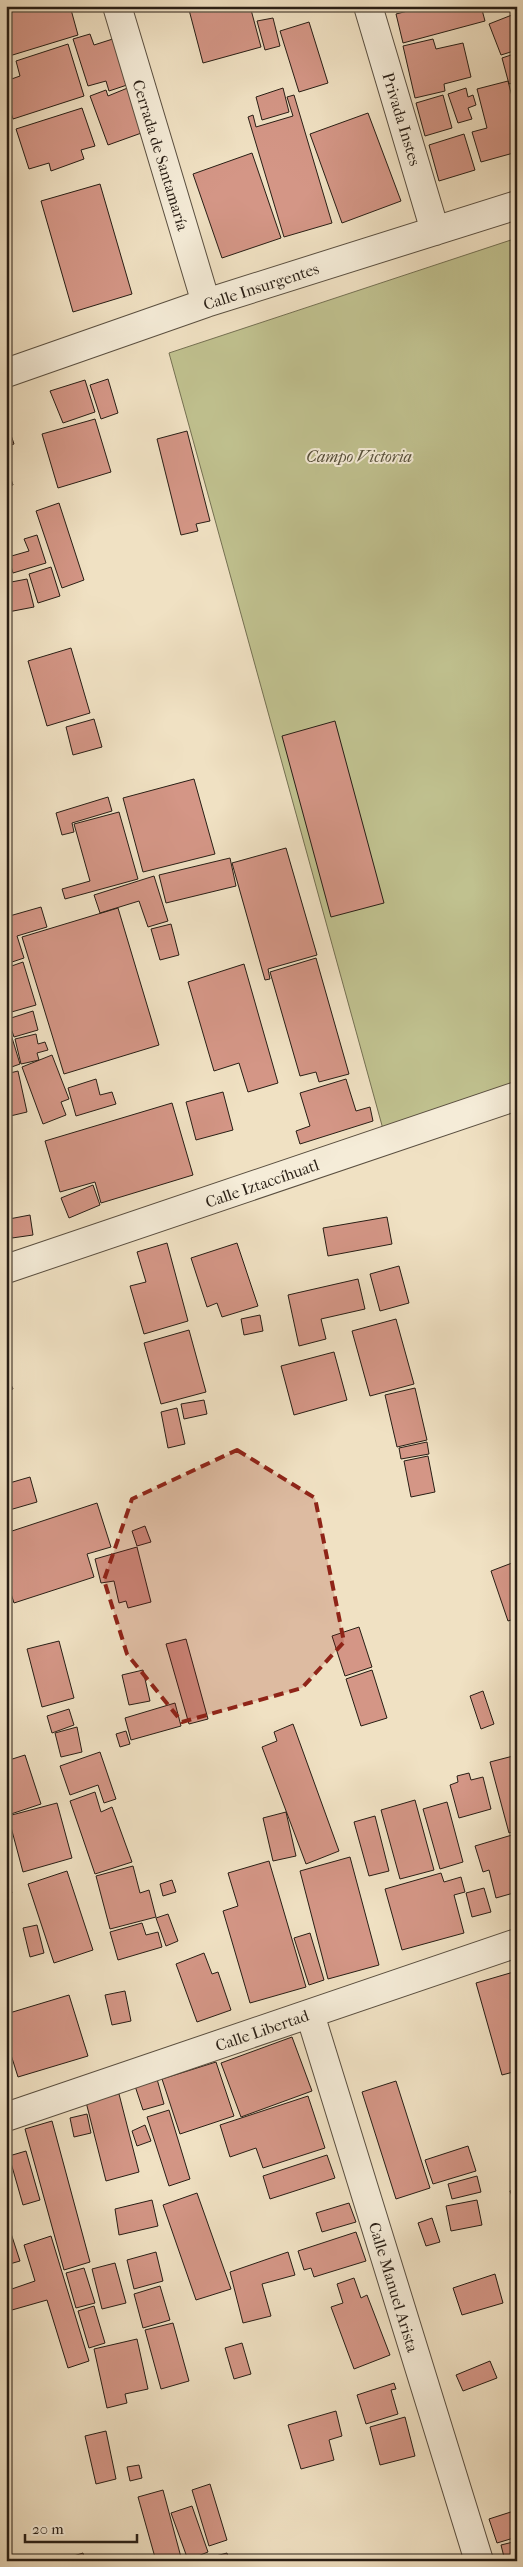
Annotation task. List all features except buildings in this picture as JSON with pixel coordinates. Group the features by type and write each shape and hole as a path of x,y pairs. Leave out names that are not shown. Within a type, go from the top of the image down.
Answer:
{"street":[{"name":"Cerrada de Santamaría","path":"117,6 206,303"},
{"name":"Privada Instes","path":"368,6 436,231"},
{"name":"Calle Insurgentes","path":"6,372 206,303 517,205"},
{"name":"Calle Iztaccíhuatl","path":"6,1269 517,1096"},
{"name":"Calle Libertad","path":"6,2117 517,1943"},
{"name":"Calle Manuel Arista","path":"310,2014 479,2561"}],"highlighted area":[{"path":"237,1450 315,1498 344,1642 302,1688 182,1722 127,1654 104,1580 132,1499"}],"green space":[{"name":"Campo Victoria","path":"517,238 517,1095 386,1140 169,353"}]}
